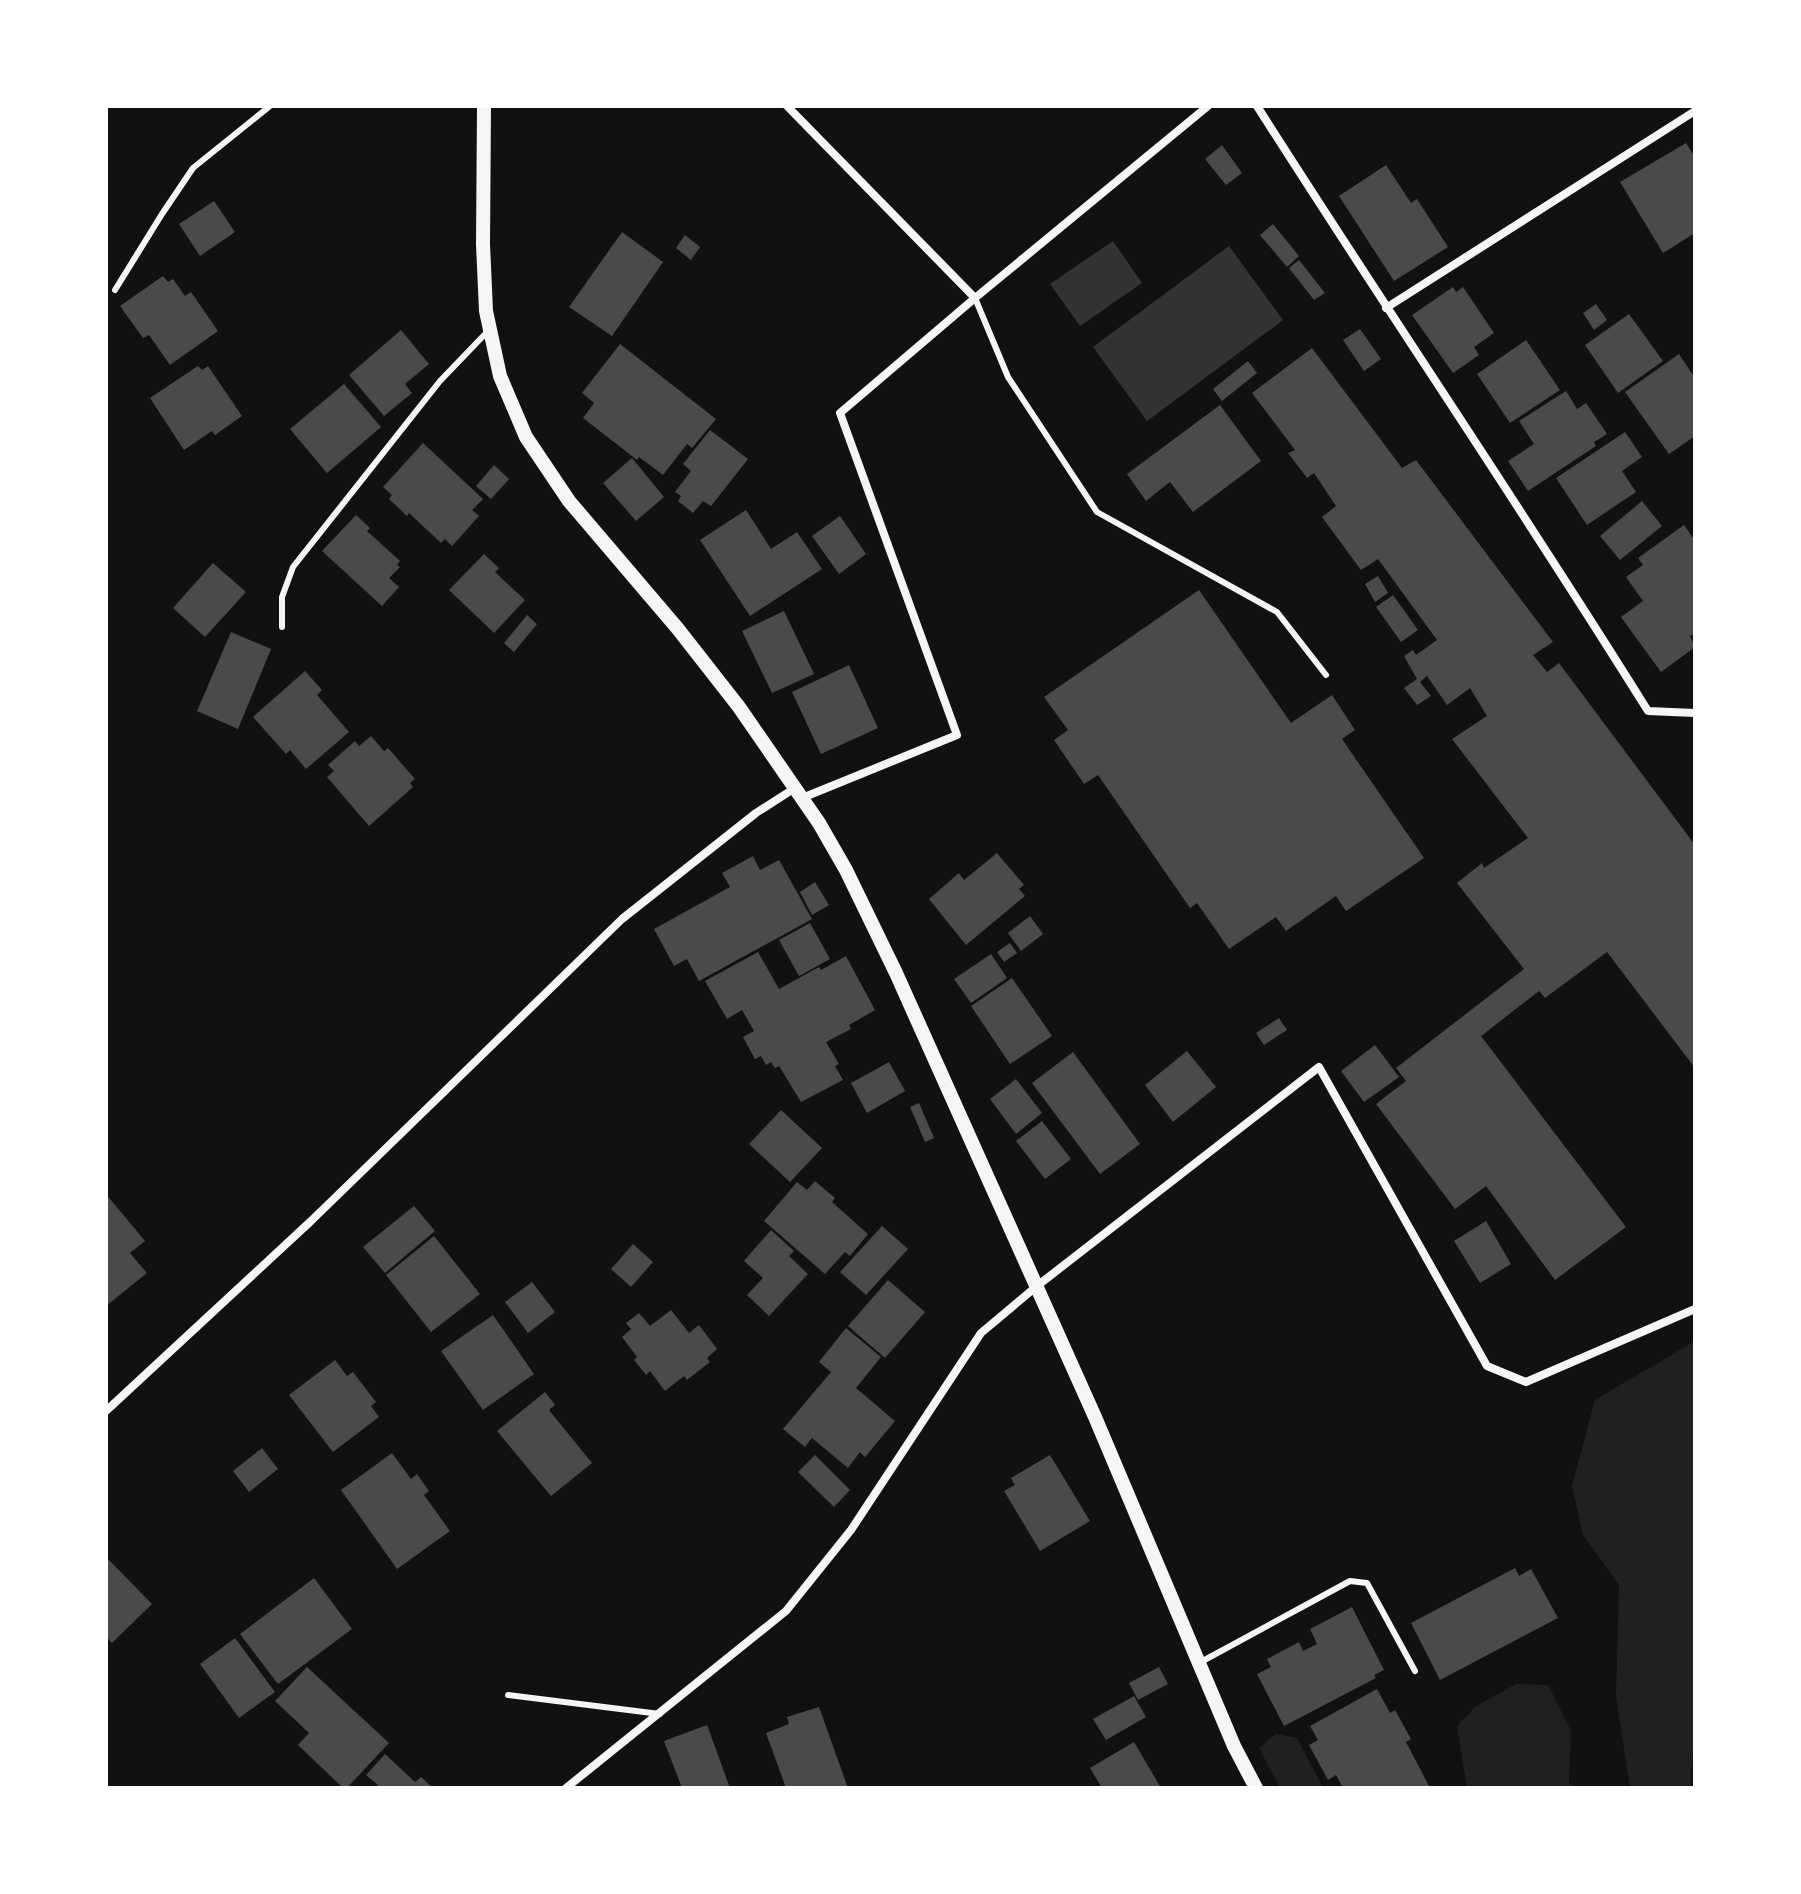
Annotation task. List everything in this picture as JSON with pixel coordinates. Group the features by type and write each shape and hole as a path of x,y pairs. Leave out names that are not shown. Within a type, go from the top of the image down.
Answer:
{"street":[{"path":"484,106 486,311 500,376 526,437 569,501 678,629 739,707 846,870 896,973 1037,1286 1256,1788"},
{"path":"787,106 975,298"},
{"path":"106,1411 311,1221 622,919 756,813 798,793 957,735 840,413 1208,106"},
{"path":"1257,106 1386,308 1537,534 1648,711 1695,713"},
{"path":"1386,308 1695,111"},
{"path":"566,1788 786,1611 851,1530 981,1333 1319,1067 1487,1366 1526,1382 1695,1309"}],"lane":[{"path":"115,290 193,168 270,106"},
{"path":"975,298 1008,377 1097,512 1277,612 1326,675"},
{"path":"282,627 282,597 293,567 440,381 490,328"},
{"path":"1199,1663 1350,1581 1367,1583 1415,1671"},
{"path":"508,1695 660,1714"}],"shaded area":[{"path":"1113,241 1142,283 1080,326 1050,284"},
{"path":"1229,246 1283,320 1147,421 1093,347"},
{"path":"1695,1341 1695,1727 1690,1788 1630,1788 1616,1696 1619,1585 1583,1535 1572,1486 1595,1400"},
{"path":"1516,1684 1548,1685 1571,1731 1569,1783 1577,1788 1467,1788 1457,1726 1475,1707"},
{"path":"1276,1734 1297,1738 1323,1788 1280,1788 1259,1748"}],"building":[{"path":"1686,143 1695,157 1695,233 1663,253 1620,182"},
{"path":"1222,145 1242,173 1226,185 1205,159"},
{"path":"1386,165 1411,203 1417,199 1448,247 1394,281 1339,196"},
{"path":"214,201 235,232 200,256 179,224"},
{"path":"1273,224 1299,256 1287,267 1260,235"},
{"path":"622,232 663,262 612,336 569,307"},
{"path":"685,235 700,247 691,260 676,248"},
{"path":"1299,260 1325,293 1314,300 1289,268"},
{"path":"163,276 168,282 173,279 185,296 191,292 218,331 170,365 149,335 143,338 120,306"},
{"path":"1453,287 1456,292 1463,287 1494,333 1474,347 1479,355 1453,373 1412,315"},
{"path":"1596,304 1607,320 1594,330 1583,313"},
{"path":"1629,314 1663,361 1618,393 1585,345"},
{"path":"1360,329 1381,359 1364,371 1343,340"},
{"path":"401,330 429,364 405,384 412,393 384,416 349,375"},
{"path":"1526,340 1560,390 1510,423 1477,374"},
{"path":"620,344 716,419 692,448 687,444 663,475 639,457 637,460 583,418 594,403 582,393"},
{"path":"1312,348 1402,468 1416,460 1553,642 1533,655 1547,672 1559,663 1695,845 1695,1068 1607,952 1545,998 1539,991 1481,1036 1626,1227 1555,1280 1486,1186 1455,1209 1376,1104 1406,1081 1396,1068 1524,969 1457,883 1482,863 1484,868 1528,838 1452,739 1487,716 1470,688 1447,705 1427,676 1420,682 1431,696 1417,705 1404,688 1417,679 1404,656 1413,650 1416,655 1437,640 1378,559 1361,570 1322,517 1336,506 1314,473 1307,478 1288,453 1295,450 1252,393"},
{"path":"1679,354 1695,378 1695,436 1669,454 1625,392"},
{"path":"1248,361 1257,373 1222,401 1213,389"},
{"path":"198,366 202,370 208,366 242,416 215,435 212,431 184,450 150,398"},
{"path":"344,384 381,427 327,473 290,429"},
{"path":"1566,391 1577,409 1586,403 1607,434 1594,442 1596,446 1528,491 1508,461 1534,444 1519,421"},
{"path":"1220,405 1261,461 1193,512 1170,482 1146,501 1127,474"},
{"path":"710,430 748,459 711,506 703,501 693,513 678,501 681,496 675,492 691,471 683,464"},
{"path":"1625,432 1642,457 1622,471 1636,492 1587,525 1556,478"},
{"path":"423,443 483,499 472,510 479,516 452,546 445,539 441,543 409,513 407,516 389,499 392,495 383,487"},
{"path":"632,458 664,497 636,521 603,483"},
{"path":"494,465 509,479 491,499 476,486"},
{"path":"1642,501 1662,526 1620,560 1600,536"},
{"path":"746,510 771,549 797,532 822,569 750,616 700,540"},
{"path":"356,515 370,528 367,531 400,561 397,565 400,567 389,578 399,587 382,606 322,551"},
{"path":"840,516 866,554 839,574 812,536"},
{"path":"1684,525 1695,541 1695,633 1690,636 1695,647 1661,672 1621,617 1643,601 1626,577 1643,565 1638,558"},
{"path":"484,554 499,568 495,572 525,600 494,633 449,590"},
{"path":"213,563 246,592 205,637 173,608"},
{"path":"1378,576 1388,593 1375,602 1365,584"},
{"path":"1199,590 1291,723 1332,695 1355,730 1342,739 1424,858 1346,911 1336,896 1286,931 1276,917 1229,949 1197,903 1190,908 1098,775 1084,784 1054,740 1068,730 1044,697"},
{"path":"1393,595 1418,630 1401,642 1376,607"},
{"path":"784,611 814,674 772,693 742,631"},
{"path":"527,615 537,624 514,652 504,643"},
{"path":"231,632 271,649 238,729 197,711"},
{"path":"849,665 878,728 821,754 792,692"},
{"path":"305,671 322,690 317,695 349,732 306,769 290,750 286,754 253,717"},
{"path":"371,736 384,751 388,748 415,779 410,783 413,787 369,826 327,777 334,771 328,765 355,741 359,746"},
{"path":"997,853 1024,885 1019,889 1025,896 966,945 929,899 959,873 964,880"},
{"path":"753,856 760,870 779,860 812,919 699,981 687,959 674,966 654,929 730,887 722,873"},
{"path":"815,882 829,905 812,915 800,892"},
{"path":"1030,916 1043,934 1021,951 1008,933"},
{"path":"810,923 830,959 799,976 779,940"},
{"path":"1010,943 1017,953 1004,962 997,952"},
{"path":"758,952 779,989 846,956 875,1010 849,1025 851,1029 826,1042 839,1064 835,1066 843,1080 801,1102 779,1066 775,1068 771,1062 766,1065 761,1056 755,1059 743,1037 754,1031 742,1010 727,1019 705,981"},
{"path":"991,954 1007,978 971,1003 954,979"},
{"path":"1012,978 1052,1036 1010,1064 971,1006"},
{"path":"1279,1018 1287,1030 1264,1045 1256,1033"},
{"path":"1375,1045 1399,1077 1364,1102 1341,1071"},
{"path":"1187,1051 1216,1087 1173,1122 1145,1085"},
{"path":"1073,1052 1140,1144 1100,1174 1032,1083"},
{"path":"889,1062 905,1091 867,1113 851,1083"},
{"path":"1016,1079 1042,1113 1016,1134 990,1099"},
{"path":"919,1103 934,1138 925,1142 910,1107"},
{"path":"781,1110 822,1148 790,1182 749,1144"},
{"path":"1042,1121 1071,1159 1045,1179 1016,1141"},
{"path":"815,1181 835,1198 832,1202 868,1234 850,1256 845,1252 825,1274 764,1221 797,1182 807,1190"},
{"path":"106,1194 145,1241 130,1253 147,1273 106,1306"},
{"path":"414,1206 435,1231 385,1273 363,1247"},
{"path":"1486,1221 1511,1264 1480,1283 1454,1241"},
{"path":"882,1226 908,1249 866,1295 840,1272"},
{"path":"771,1230 794,1251 789,1256 808,1274 769,1316 747,1295 763,1278 744,1261"},
{"path":"434,1236 480,1294 431,1332 386,1275"},
{"path":"633,1244 653,1262 631,1287 611,1269"},
{"path":"888,1280 925,1312 885,1358 848,1326"},
{"path":"532,1282 555,1312 528,1333 505,1302"},
{"path":"671,1310 689,1333 699,1325 717,1349 707,1358 710,1362 687,1380 684,1376 665,1391 650,1371 646,1375 634,1360 637,1357 622,1337 631,1329 626,1323 639,1313 650,1326"},
{"path":"493,1315 534,1374 483,1410 441,1351"},
{"path":"846,1328 881,1357 856,1388 895,1421 865,1457 860,1452 848,1468 812,1438 805,1447 783,1429 831,1372 819,1362"},
{"path":"335,1360 347,1376 353,1372 376,1402 371,1406 379,1417 333,1452 289,1395"},
{"path":"545,1392 555,1405 549,1410 592,1463 551,1496 497,1431"},
{"path":"262,1448 278,1469 249,1492 233,1471"},
{"path":"392,1453 411,1479 417,1474 429,1491 424,1495 450,1531 397,1569 341,1490"},
{"path":"815,1455 850,1490 834,1507 798,1472"},
{"path":"1050,1455 1090,1521 1040,1551 1004,1491 1015,1485 1011,1478"},
{"path":"106,1557 152,1604 112,1643 106,1636"},
{"path":"1515,1568 1519,1576 1531,1569 1558,1618 1440,1680 1411,1623"},
{"path":"314,1578 352,1629 278,1684 240,1634"},
{"path":"1352,1607 1384,1670 1374,1675 1376,1678 1284,1726 1257,1674 1271,1667 1267,1659 1299,1642 1303,1651 1317,1644 1310,1629"},
{"path":"235,1638 275,1692 239,1718 200,1664"},
{"path":"307,1667 389,1743 347,1788 343,1788 298,1745 309,1733 275,1701"},
{"path":"1159,1667 1168,1684 1138,1700 1129,1683"},
{"path":"1377,1689 1390,1713 1395,1710 1411,1739 1406,1742 1430,1788 1343,1788 1336,1775 1328,1780 1309,1745 1318,1740 1310,1726"},
{"path":"1134,1696 1146,1717 1106,1740 1093,1719"},
{"path":"819,1707 848,1788 786,1788 766,1733 789,1724 787,1717"},
{"path":"707,1725 730,1788 682,1788 664,1741"},
{"path":"1134,1742 1161,1788 1102,1788 1090,1768"},
{"path":"385,1754 415,1782 421,1777 433,1788 375,1788 378,1785 366,1775"}]}
